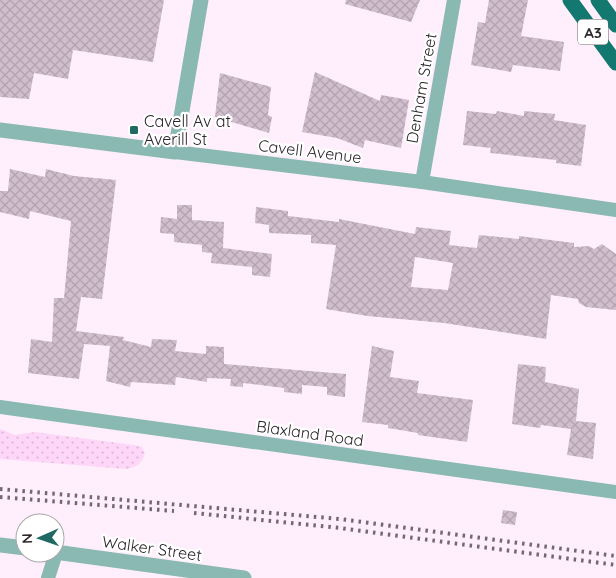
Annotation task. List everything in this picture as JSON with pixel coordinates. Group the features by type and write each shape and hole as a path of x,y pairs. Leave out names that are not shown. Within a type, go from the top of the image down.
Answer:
{"highway":[{"name":"A3","path":"570,0 616,63"},
{"name":"A3","path":"598,0 616,25"}],"street":[{"path":"175,152 201,0"},
{"name":"Denham Street","path":"422,182 454,0"},
{"name":"Cavell Avenue","path":"0,130 422,182 616,210"},
{"name":"Blaxland Road","path":"0,407 616,492"},
{"path":"0,545 15,547"},
{"name":"Walker Street","path":"65,553 244,578"},
{"path":"48,578 53,563"}],"shaded area":[{"path":"0,429 15,435 35,432 141,446 145,453 138,464 126,469 0,459"}],"building":[{"path":"0,0 164,0 153,62 73,50 68,79 34,73 29,99 0,97"},
{"path":"346,0 420,0 411,22 345,4"},
{"path":"489,0 528,0 521,36 564,42 560,71 513,65 511,72 471,65 478,22 485,23"},
{"path":"315,72 380,101 381,95 409,100 401,148 365,140 363,148 337,138 302,132"},
{"path":"220,73 271,87 268,115 272,117 269,133 215,117"},
{"path":"467,111 496,114 497,111 524,116 524,111 555,114 554,120 586,125 581,166 556,163 556,160 490,153 491,148 463,145"},
{"path":"10,169 45,177 46,169 74,176 116,180 102,299 81,297 76,331 124,337 123,340 151,347 152,339 177,340 175,351 206,354 206,346 224,347 224,364 346,374 345,397 327,395 327,387 302,385 302,394 284,392 284,388 243,383 243,387 230,386 231,379 207,378 207,382 176,377 175,385 131,382 130,387 106,381 110,346 84,344 79,379 28,373 31,339 52,342 54,298 64,298 71,221 30,211 29,219 0,212 0,191 8,191"},
{"path":"177,205 192,205 192,220 224,222 223,248 272,254 270,277 252,275 252,267 211,263 212,253 202,252 202,245 174,242 174,234 160,233 161,217 177,219"},
{"path":"256,207 288,211 288,216 339,222 339,219 415,234 416,227 451,231 449,245 477,248 479,235 519,239 519,236 574,243 574,247 589,246 594,249 602,244 616,254 616,310 586,307 579,303 578,299 551,295 546,339 444,323 367,316 326,309 336,245 311,243 311,235 269,233 269,225 255,223","holes":["415,257 453,263 448,290 411,287"]},
{"path":"372,346 394,351 390,377 419,381 417,393 473,400 467,442 418,435 418,433 388,428 388,425 362,422"},
{"path":"518,364 546,367 545,382 579,389 576,421 596,423 593,459 567,455 571,429 541,425 540,428 512,424"},
{"path":"503,510 517,512 515,525 501,523"}],"railway":[{"path":"0,489 340,519 616,556"},
{"path":"0,497 174,511"},
{"path":"194,513 340,528 616,565"}],"place":[{"name":"Cavell Av at Averill St","path":"134,130"}]}
